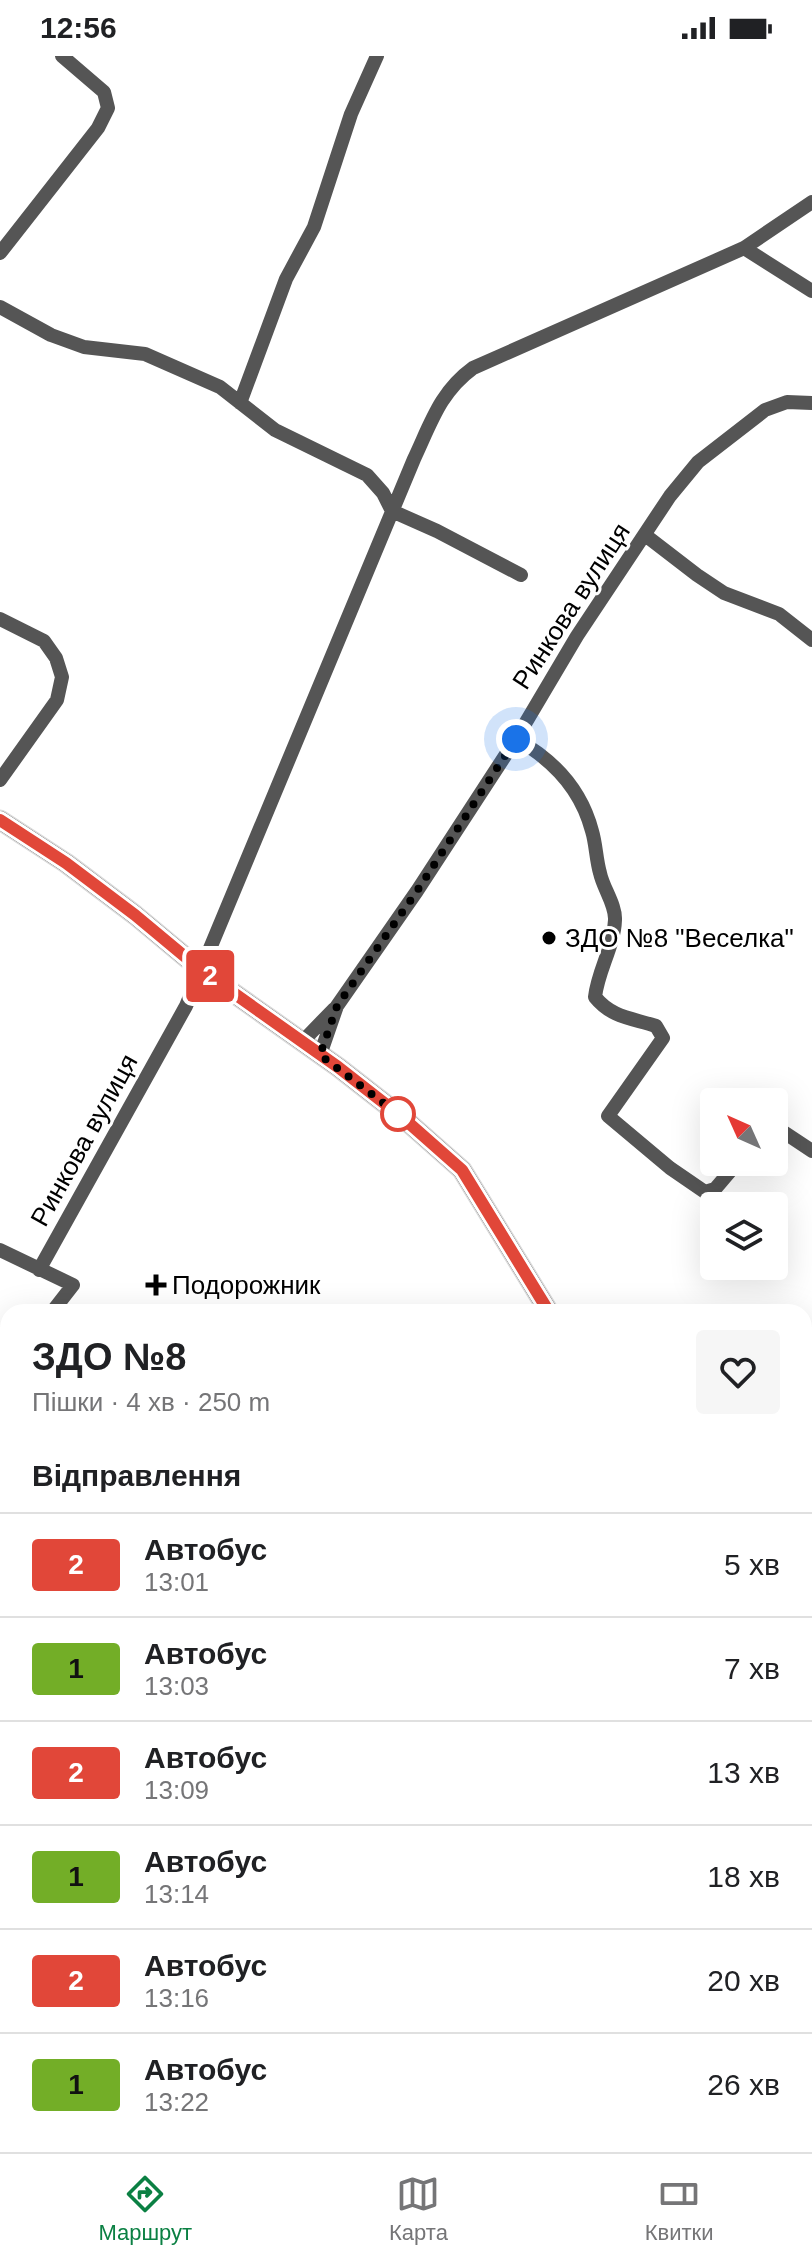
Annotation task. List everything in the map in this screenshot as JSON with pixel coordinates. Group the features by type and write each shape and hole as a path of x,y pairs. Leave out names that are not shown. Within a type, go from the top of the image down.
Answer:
{"main road":[{"path":"0,820 66,863 201,970 402,1117 462,1170 544,1304"}],"street":[{"path":"1,249 98,128 108,108 104,92 62,56"},
{"path":"240,403 286,279 314,227 351,114 377,56"},
{"name":"Ринкова вулиця","path":"39,1270 186,1006 442,398 456,381 473,368 744,248 812,202"},
{"path":"744,248 812,291"},
{"path":"0,307 51,335 84,347 145,354 220,387 275,430 367,475 383,493 392,511 521,575"},
{"name":"Ринкова вулиця","path":"320,1055 337,1006 417,891 516,739 577,636 670,496 698,462 765,410 787,402 812,403"},
{"path":"645,535 724,593 779,614 812,640"},
{"path":"0,619 44,641 56,658 62,677 57,700 0,780"},
{"path":"516,739 536,750 560,771 580,800 592,830 600,875 616,917 595,997 604,1008 619,1016 656,1026 663,1038 608,1116 670,1168 705,1192 715,1189 726,1176"},
{"path":"302,1042 337,1006"},
{"path":"788,1135 812,1151"},
{"path":"0,1250 73,1285 58,1304"}],"bus line":[{"name":"2","path":"0,820 66,863 201,970 338,1067 402,1117 462,1170 544,1304"}],"place":[{"name":"ЗДО №8 \"Веселка\"","path":"549,938"},
{"name":"Подорожник","path":"156,1285"}],"route":[{"path":"398,1114 402,1117 320,1055 337,1006 417,891 516,739"}]}
